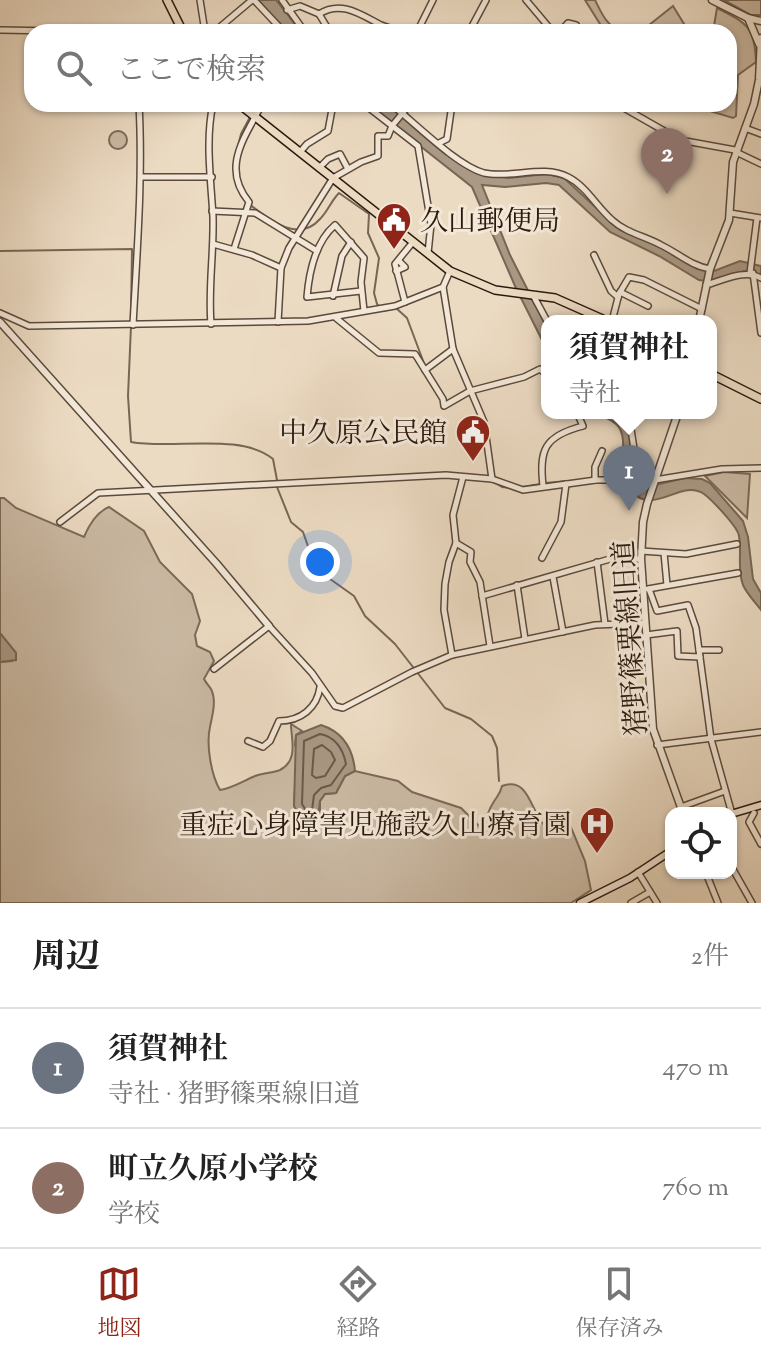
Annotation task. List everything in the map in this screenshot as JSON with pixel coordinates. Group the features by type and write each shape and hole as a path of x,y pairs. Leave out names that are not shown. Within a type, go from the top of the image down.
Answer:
{"main road":[{"path":"167,0 179,24"},
{"path":"248,112 450,271 482,285 569,302 596,315"},
{"path":"717,377 761,399"}],"street":[{"path":"200,0 204,24"},
{"path":"224,24 253,0 276,24"},
{"path":"282,0 298,24"},
{"path":"423,24 433,0"},
{"path":"473,24 486,0"},
{"path":"526,0 546,24"},
{"path":"712,0 761,21"},
{"path":"319,14 337,4 354,7 380,24"},
{"path":"287,10 300,6 319,14 325,24"},
{"path":"700,315 710,270 730,213 735,151 758,104 760,42 748,18"},
{"path":"0,30 24,30"},
{"path":"133,325 142,177 139,112"},
{"path":"211,324 209,297 213,244 209,137 212,112"},
{"path":"234,249 249,202 240,188 238,155 242,137 258,112"},
{"path":"299,153 328,131 332,112"},
{"path":"374,112 418,146 431,224 428,254"},
{"path":"439,143 447,139 451,112"},
{"path":"636,112 680,140 735,151 761,164"},
{"path":"278,322 281,268 295,239 333,178 378,156 378,136 388,136 402,113 472,168 484,173 510,176 554,172 566,176 624,229 662,245 698,267 710,270"},
{"path":"745,128 761,132"},
{"path":"319,168 328,159 340,154 348,169"},
{"path":"142,177 212,177"},
{"path":"212,211 248,211 317,251"},
{"path":"730,213 759,218 751,273 761,333"},
{"path":"361,291 307,297 309,275 317,251 323,238 335,225 365,261 361,291 364,311"},
{"path":"333,296 342,256 351,242"},
{"path":"405,302 395,264 413,242"},
{"path":"213,244 281,268"},
{"path":"594,255 611,291 648,306"},
{"path":"450,271 443,287 453,349 484,422 492,479"},
{"path":"707,284 751,273 761,278"},
{"path":"611,315 629,277 644,280 702,309"},
{"path":"0,313 29,326 278,322 336,318 405,302 443,287"},
{"path":"533,295 544,315"},
{"path":"336,318 379,353 415,354 443,399 444,406 470,391 541,370"},
{"path":"0,322 150,489 335,706 343,708 452,655 605,624 645,623"},
{"path":"425,370 453,349"},
{"path":"543,486 541,465 545,448 569,430 583,426 582,419"},
{"path":"626,419 634,436 639,481"},
{"name":"猪野篠栗線旧道","path":"676,419 647,504 641,555 646,589 645,623 651,708 657,745 681,807"},
{"path":"595,480 595,467 602,451"},
{"path":"60,522 98,493 432,476 492,479 521,489 595,480 655,480 722,469 761,468"},
{"path":"452,655 444,610 445,584 456,543 453,515 463,477"},
{"path":"542,558 561,522 566,484"},
{"path":"456,543 471,552 470,562 480,582 490,646"},
{"path":"482,596 610,559 664,553 686,554 737,544"},
{"path":"664,553 667,585"},
{"path":"597,562 605,624"},
{"path":"729,807 711,739 696,628 688,605 657,611 646,589 738,573"},
{"path":"553,577 563,632"},
{"path":"517,585 525,639"},
{"path":"214,669 269,626"},
{"path":"646,635 677,631 678,656 719,650"},
{"path":"248,741 263,747 270,741 279,721 292,721 315,706 321,686"},
{"path":"657,745 761,732"},
{"path":"689,807 725,791"},
{"path":"737,812 761,805"},
{"path":"754,813 749,822 760,840"},
{"path":"580,903 665,855"},
{"path":"638,872 657,903"},
{"path":"737,877 752,903"},
{"path":"708,879 718,903"},
{"path":"631,903 650,892"}],"shaded area":[{"path":"585,0 595,0 610,24 600,24"},
{"path":"724,0 761,0 761,15 751,15"},
{"path":"673,6 684,24 650,24"},
{"path":"717,8 742,22 754,41 756,62 738,75 737,96 737,24 714,24"},
{"path":"713,112 736,112 733,118"},
{"path":"118,131 127,140 118,149 109,140"},
{"path":"724,472 750,474 747,518 705,476"},
{"path":"0,498 84,537 94,519 109,507 144,531 160,562 192,594 200,621 195,635 197,646 210,652 214,661 204,679 214,698 209,750 220,790 286,766 293,749 291,724 302,731 296,735 294,806 320,814 320,801 325,794 336,793 345,776 355,771 398,781 412,792 461,808 480,827 502,786 512,784 525,792 549,829 563,822 570,825 585,861 591,890 571,903 0,903 0,662 12,661 16,653 0,633"}],"water":[{"path":"256,0 276,0 295,24 278,24"},
{"path":"377,112 398,112 479,174 509,178 547,174 564,178 620,230 658,246 697,269 714,271 740,261 761,266 761,275 744,271 712,282 699,280 610,232 559,185 482,185 510,255 541,316 541,338 472,187"},
{"path":"622,419 629,425 634,467 647,487 685,478 702,479 710,483 743,521 753,579 761,593 761,610 743,585 739,536 730,520 708,497 695,490 658,499 639,498 625,482 622,433 611,420"},
{"path":"0,633 16,653 16,660 0,662"},
{"path":"321,725 346,742 355,771 345,776 336,793 325,794 320,801 316,832 308,834 294,806 296,735"}],"waterway":[{"path":"236,154 241,134 253,112"},
{"path":"236,184 244,199"},
{"path":"249,204 274,222 293,229 311,226 323,216 339,193 369,214 368,233 379,258 374,293 377,304 383,311 396,308 407,318 425,366"},
{"path":"0,251 132,249 131,315"},
{"path":"131,326 128,396 131,442 243,446 273,459 277,480"},
{"path":"482,412 487,428"},
{"path":"546,483 567,481"},
{"path":"494,482 512,488"},
{"path":"522,487 540,484"},
{"path":"277,487 291,522 303,532 316,569 354,596 365,616 395,644 445,708 471,719 492,736 497,748 499,781"}],"place":[{"name":"町立久原小学校","path":"667,194"},
{"name":"久山郵便局","path":"394,251"},
{"name":"中久原公民館","path":"473,463"},
{"name":"須賀神社","path":"629,511"},
{"name":"重症心身障害児施設久山療育園","path":"597,855"}]}
